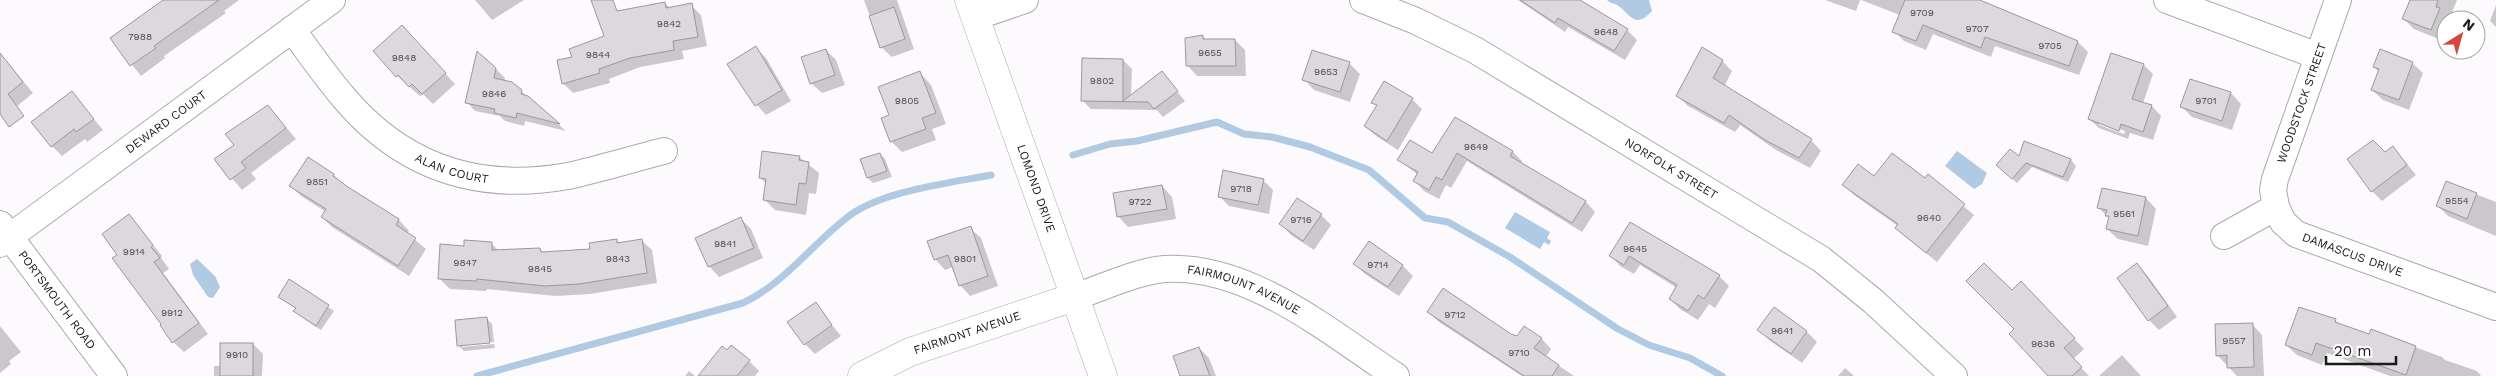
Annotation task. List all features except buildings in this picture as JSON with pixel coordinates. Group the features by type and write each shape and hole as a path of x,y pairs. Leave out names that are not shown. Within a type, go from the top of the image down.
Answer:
{"main road":[{"name":"LOMOND DRIVE","path":"972,9 1103,376"},
{"name":"FAIRMONT AVENUE","path":"862,376 910,352 1074,297"}],"street":[{"name":"DEWARD COURT","path":"3,234 332,0"},
{"path":"972,9 1025,0"},
{"name":"NORFOLK STREET","path":"1363,0 1416,21 1475,50 1821,259 1873,300 1954,376"},
{"path":"2167,0 2318,56"},
{"name":"WOODSTOCK STREET","path":"2276,207 2273,190 2274,179 2338,0"},
{"name":"ALAN COURT","path":"292,30 346,100 364,118 390,140 415,156 462,176 497,181 526,181 568,176 664,151"},
{"path":"2224,236 2276,207"},
{"name":"DAMASCUS DRIVE","path":"2276,207 2284,222 2296,234 2496,307"},
{"name":"PORTSMOUTH ROAD","path":"3,234 114,376"},
{"name":"FAIRMOUNT AVENUE","path":"1074,297 1165,269 1206,272 1242,282 1272,295 1396,376"}],"water":[{"path":"1607,0 1649,0 1652,11 1642,19 1635,20 1618,6"},
{"path":"1957,151 1987,173 1982,184 1974,189 1945,166"},
{"path":"1515,212 1550,232 1547,238 1551,241 1549,245 1544,242 1540,249 1505,228"},
{"path":"197,259 215,276 220,287 213,298 208,297 193,275 190,264"}],"waterway":[{"path":"1073,155 1110,144 1137,141 1217,122 1244,134 1272,137 1310,147 1369,170 1425,218 1448,222 1510,257 1618,329 1649,345 1690,358 1722,376"},
{"path":"477,376 743,303 772,285 836,227 863,207 879,200 917,189 991,175"}]}
